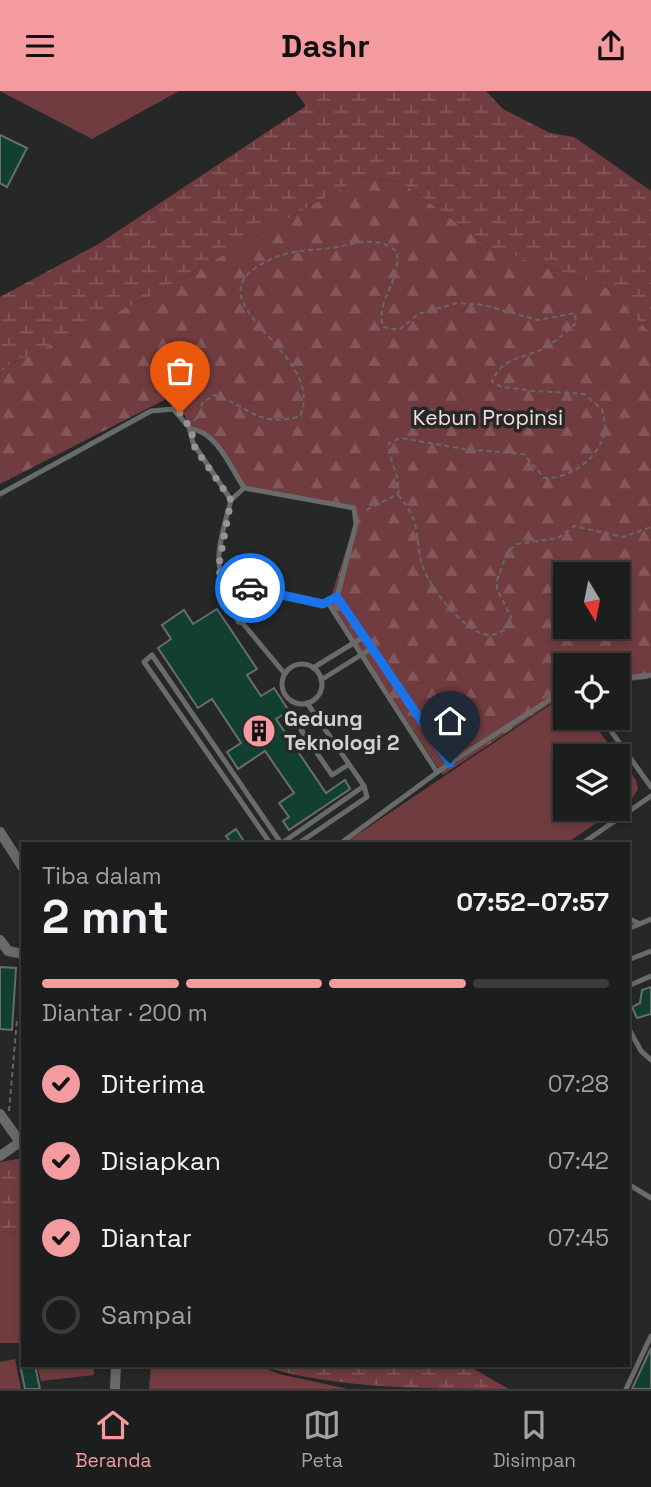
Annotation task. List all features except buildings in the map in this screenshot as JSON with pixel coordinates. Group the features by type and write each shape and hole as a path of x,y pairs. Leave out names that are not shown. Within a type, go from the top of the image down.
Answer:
{"street":[{"path":"230,583 240,620"},
{"path":"0,832 21,865"},
{"path":"0,940 8,951 21,954"},
{"path":"3,1118 21,1140"},
{"path":"0,1156 21,1142"},
{"path":"115,1389 116,1367"}],"lane":[{"path":"0,494 151,411 173,409 190,428 193,443 231,500"},
{"path":"190,428 201,430 211,438 244,488 348,505 356,514 337,597 328,603"},
{"path":"244,488 231,500 217,565 221,577 230,583 328,603 437,772"},
{"path":"337,597 450,763"},
{"path":"240,620 285,674"},
{"path":"313,668 321,680 320,692 307,703 296,703 287,698 282,688 285,674 296,665 313,668 365,636"},
{"path":"321,680 372,648"},
{"path":"269,842 144,662 152,655 283,842"},
{"path":"630,678 651,675"},
{"path":"158,682 167,676"},
{"path":"342,842 450,763 553,698"},
{"path":"301,842 365,801 364,786 307,703"},
{"path":"178,711 186,705"},
{"path":"316,719 301,730 332,775 348,765"},
{"path":"610,730 651,787"},
{"path":"196,738 204,732"},
{"path":"211,759 221,754"},
{"path":"229,786 239,780"},
{"path":"285,842 364,786"},
{"path":"584,842 651,796"},
{"path":"630,919 640,924"},
{"path":"630,928 651,919"},
{"path":"630,959 651,951"},
{"path":"630,985 651,976"},
{"path":"630,1031 640,1051 651,1060"},
{"path":"630,1185 651,1198"},
{"path":"626,1389 651,1336"}],"path":[{"path":"190,428 200,415 202,403 214,395 234,401 267,421 284,421 300,416 305,405 304,392 291,361 244,308 238,296 241,282 254,270 278,257 304,249 332,248 366,241 387,243 397,252 400,268 379,314 383,327 399,330 418,314 457,303 483,305 538,320 575,313 576,323 561,336 536,352 518,356 496,370 492,382 502,387 584,394 602,409 605,431 594,453 574,472 558,478 544,478 524,454 464,449 401,438 389,443 388,457 399,486 398,494 416,527 423,567 430,584 443,600 475,631 492,635 506,629 511,617 497,589 496,580 507,551 517,544 541,543 558,538 574,526 623,537 651,527"},
{"path":"356,514 398,494"},
{"path":"3,1118 11,1101 17,1020"}],"green space":[{"path":"0,91 179,91 92,139"},
{"path":"295,91 486,91 503,109 550,133 574,137 651,191 651,333 631,314 614,290 491,248 401,182 362,177 150,296 9,365 0,374 0,297 100,243 306,106"},
{"name":"Kebun Propinsi","path":"362,177 401,182 491,248 614,290 631,314 651,333 651,678 630,681 630,653 553,653 553,702 443,775 329,603 356,519 354,510 244,488 211,438 190,426 174,395 0,484 0,374 9,365 150,296"},
{"path":"553,703 553,730 598,730 609,744 553,744 553,821 599,821 568,842 346,842"},
{"path":"630,772 638,789 630,799"},
{"path":"21,1158 21,1236 0,1230 0,1162"},
{"path":"0,1230 21,1236 21,1343 0,1343"},
{"path":"15,1359 21,1389 0,1389 0,1362"},
{"path":"38,1367 93,1367 94,1375 41,1381"},
{"path":"151,1367 263,1367 279,1374 348,1389 149,1389"},
{"path":"265,1367 468,1367 509,1389 381,1386 287,1373"}],"way so far":[{"path":"180,413 191,429 191,440 195,448 231,500 218,570 225,581 250,588"}],"place":[{"name":"Gedung Teknologi 2","path":"259,731"}],"route":[{"path":"250,588 323,604 337,597 450,763"}]}
